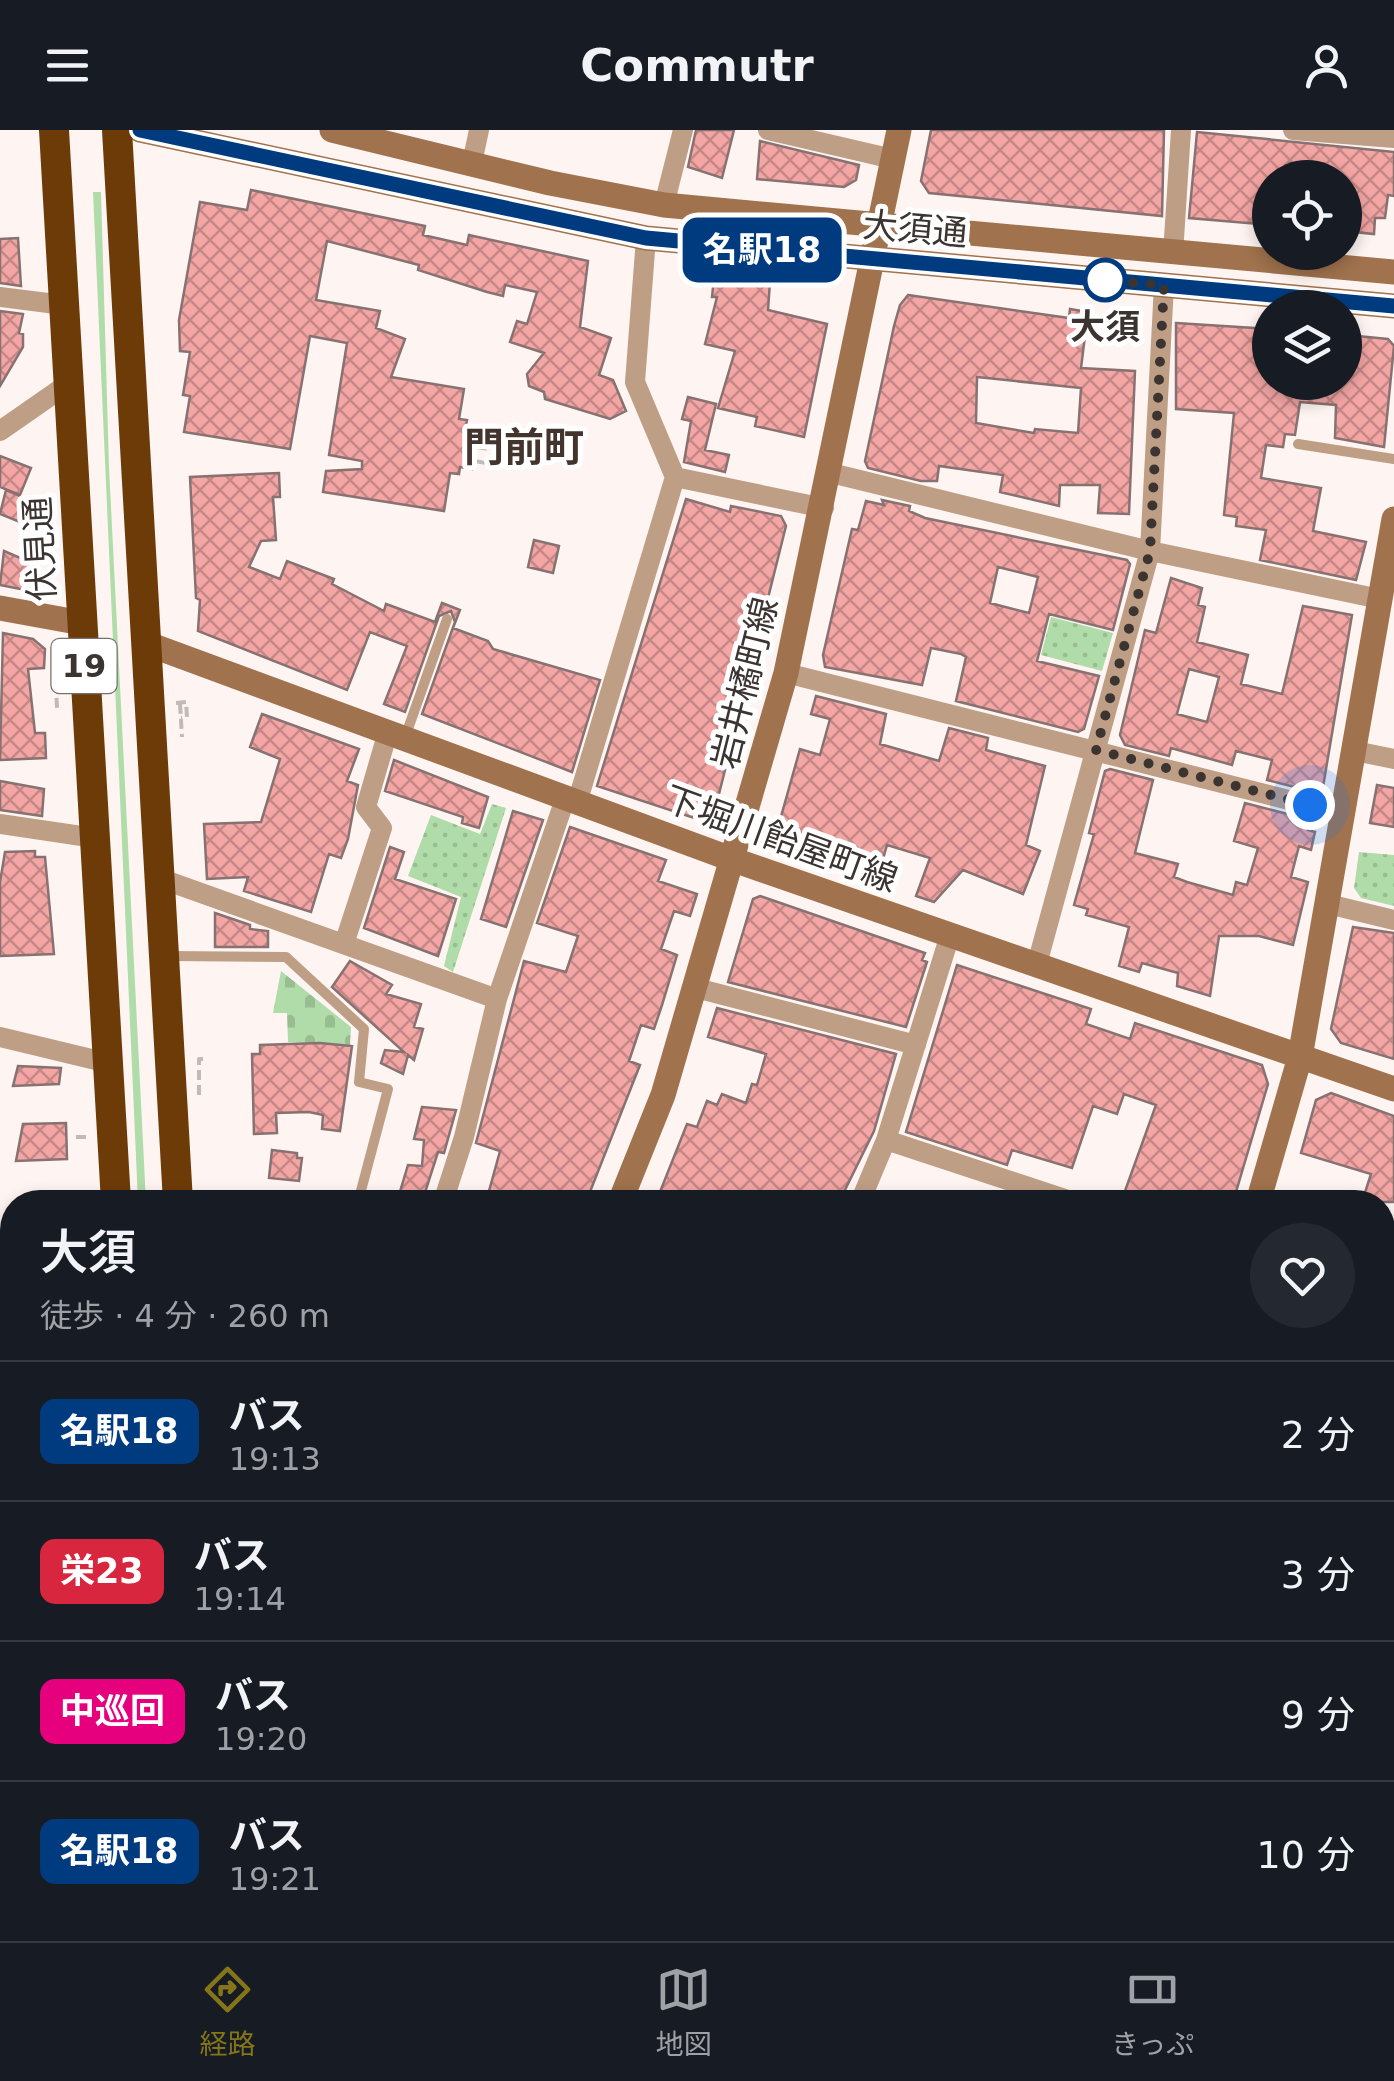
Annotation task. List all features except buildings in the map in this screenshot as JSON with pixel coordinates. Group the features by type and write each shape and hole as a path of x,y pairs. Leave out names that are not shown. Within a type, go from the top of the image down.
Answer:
{"highway":[{"name":"伏見通","path":"54,130 115,1190"},
{"name":"19","path":"117,130 159,878 181,1190"}],"street":[{"name":"大須通","path":"140,130 646,238 872,262 1394,306"},
{"name":"大須通","path":"332,130 664,205 1394,272"},
{"path":"472,164 479,130"},
{"path":"664,205 682,130"},
{"path":"768,130 893,160"},
{"name":"岩井橘町線","path":"625,1190 664,1095 786,674 824,508 900,130"},
{"path":"1173,254 1181,130"},
{"path":"1293,130 1394,138"},
{"path":"446,1190 464,1136 498,999 571,801 675,477 635,382 646,238"},
{"path":"1037,964 1150,551 1164,285"},
{"path":"0,297 64,305"},
{"path":"0,431 69,383"},
{"path":"831,473 1384,606"},
{"path":"675,477 824,508"},
{"path":"1261,1190 1300,1057 1384,606 1394,519"},
{"path":"0,608 82,623"},
{"name":"下堀川飴屋町線","path":"148,644 734,860 1394,1089"},
{"path":"786,674 1344,814"},
{"path":"344,944 382,828 366,808 396,738"},
{"path":"1355,751 1394,759"},
{"path":"0,824 95,838"},
{"path":"159,878 498,999"},
{"path":"1328,904 1394,920"},
{"path":"865,1190 886,1140 950,935"},
{"path":"696,988 916,1045"},
{"path":"0,1037 108,1063"},
{"path":"886,1140 1038,1190"}],"lane":[{"path":"1298,444 1394,459"},
{"path":"396,738 447,620"},
{"path":"164,956 286,958 364,1029 360,1082 388,1088 361,1190"}],"path":[{"path":"477,447 493,450"},
{"path":"475,462 490,464"},
{"path":"59,687 57,708 76,707"},
{"path":"168,703 183,703 182,736"},
{"path":"182,1096 201,1095 199,1060 206,1059"},
{"path":"76,1136 86,1136"}],"green space":[{"path":"93,192 101,192 109,467 145,1190 137,1190"},
{"path":"1051,617 1113,633 1102,671 1041,655"},
{"path":"492,804 506,808 453,972 444,966 461,897 408,876 431,815 480,834"},
{"path":"1359,852 1394,855 1394,906 1361,898 1354,888"},
{"path":"281,971 351,1027 350,1045 288,1042 287,1013 273,1013"}],"bus line":[{"name":"名駅18","path":"140,130 460,195 646,238 872,262 1394,306"}],"place":[{"name":"大須","path":"1105,280"}],"district":[{"name":"門前町","path":"524,447"}],"route":[{"path":"1105,280 1092,280 1164,285 1150,551 1096,750 1310,805"}]}
